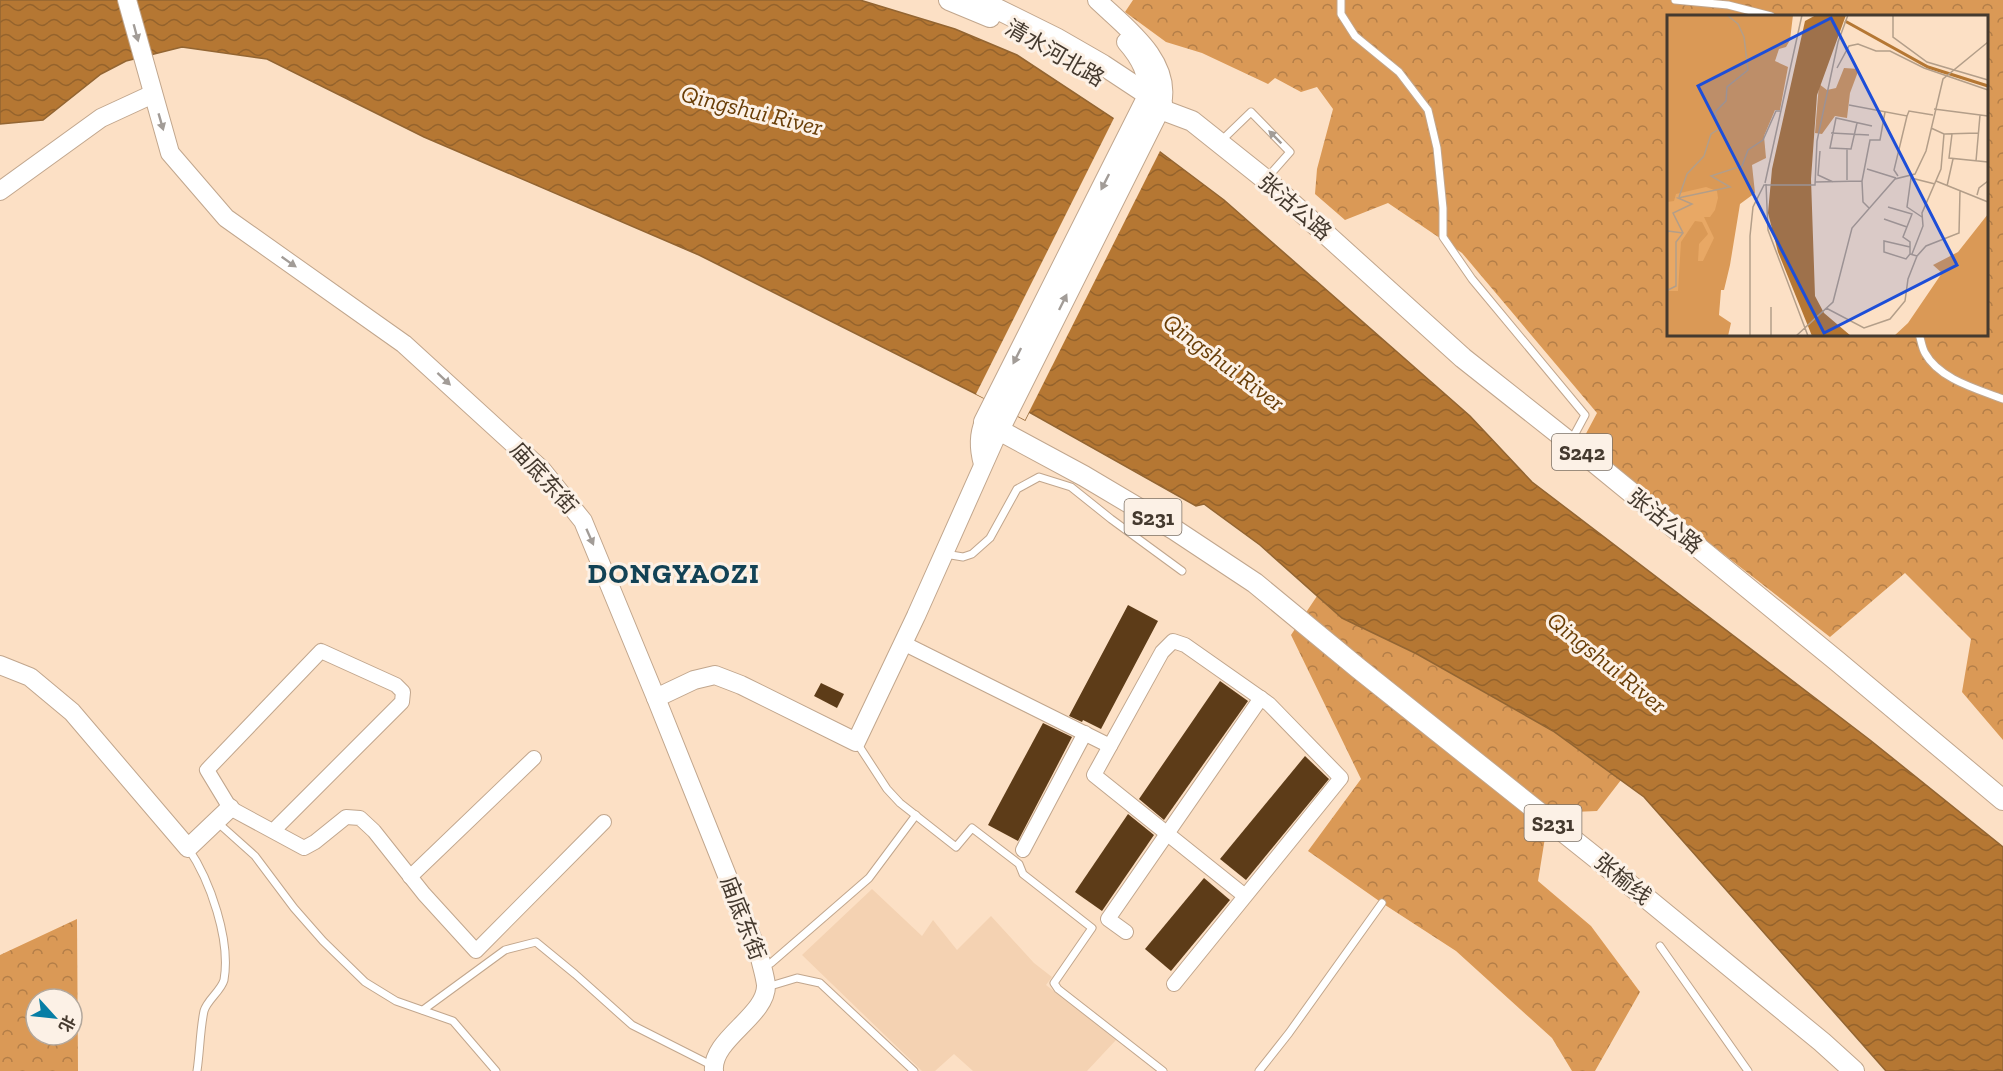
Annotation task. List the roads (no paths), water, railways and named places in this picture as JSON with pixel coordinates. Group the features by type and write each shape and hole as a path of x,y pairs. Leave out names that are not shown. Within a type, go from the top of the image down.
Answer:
{"main road":[{"name":"清水河北路","path":"948,0 980,12 1061,53 1154,106"},
{"name":"清水河北路","path":"979,0 1056,38 1103,65 1154,106"},
{"path":"992,426 1138,133 1154,106"},
{"name":"张沽公路","path":"1154,106 1192,121 1266,180 1462,358 1837,661 2003,800"},
{"name":"张榆线","path":"992,426 1084,476 1175,530 1255,583 1645,897 1822,1042 1854,1071"}],"street":[{"name":"庙底东街","path":"127,0 170,153 226,218 404,344 542,470 583,521 756,947 762,968 766,987 762,1002 723,1045 711,1069"},
{"path":"1085,0 1134,53 1148,80 1154,106"},
{"path":"1097,0 1137,38 1157,65 1165,92 1154,106"},
{"path":"0,191 101,118 153,94"},
{"path":"656,698 694,680 715,675 741,685 856,741 903,643 983,464 980,453 980,431 992,426"},
{"path":"1174,984 1341,778 1269,704 1185,645 1173,641 1162,652 1094,775 1245,896"},
{"path":"903,643 1110,746"},
{"path":"273,831 402,702 403,692 396,685 321,651 207,770 230,808 304,848 346,817 360,818 374,831 410,877 476,951 604,822"},
{"path":"0,665 30,677 72,712 188,848 230,808"},
{"path":"1126,932 1108,919 1261,698"},
{"path":"1023,850 1085,733"},
{"path":"410,877 534,758"}],"lane":[{"path":"1341,0 1341,15 1355,36 1399,72 1428,110 1437,148 1443,208 1443,237 1472,279 1585,415 1570,443"},
{"path":"1675,0 1728,5 1767,15"},
{"path":"1219,143 1251,112 1290,152 1266,180"},
{"path":"1920,336 1925,354 1942,373 2003,399"},
{"path":"944,553 963,557 972,554 990,538 1017,489 1039,477 1071,487 1182,571"},
{"path":"856,741 887,789 916,816 956,847 972,828 1019,864 1023,874 1092,928 1054,983 1058,989 1162,1071"},
{"path":"762,968 771,963 869,878 916,816"},
{"path":"217,821 255,856 294,908 364,982 396,1001 453,1021 496,1071"},
{"path":"188,848 198,862 213,898 224,936 224,982 205,1009 197,1071"},
{"path":"1258,1071 1289,1033 1382,903"},
{"path":"423,1010 505,950 536,942 632,1025 711,1069"},
{"path":"1660,946 1748,1071"},
{"path":"766,987 797,978 820,983 914,1071"}],"water":[{"name":"Qingshui River","path":"0,0 860,0 955,29 1017,55 1131,130 1224,200 1470,416 1532,482 1870,740 2003,847 2003,1071 1886,1071 1644,797 1553,731 1417,654 1342,618 1260,545 1204,504 1196,506 1029,412 1025,420 699,255 424,137 267,59 182,47 126,61 101,74 43,120 0,124"}],"district":[{"name":"DONGYAOZI","path":"674,573"}]}
